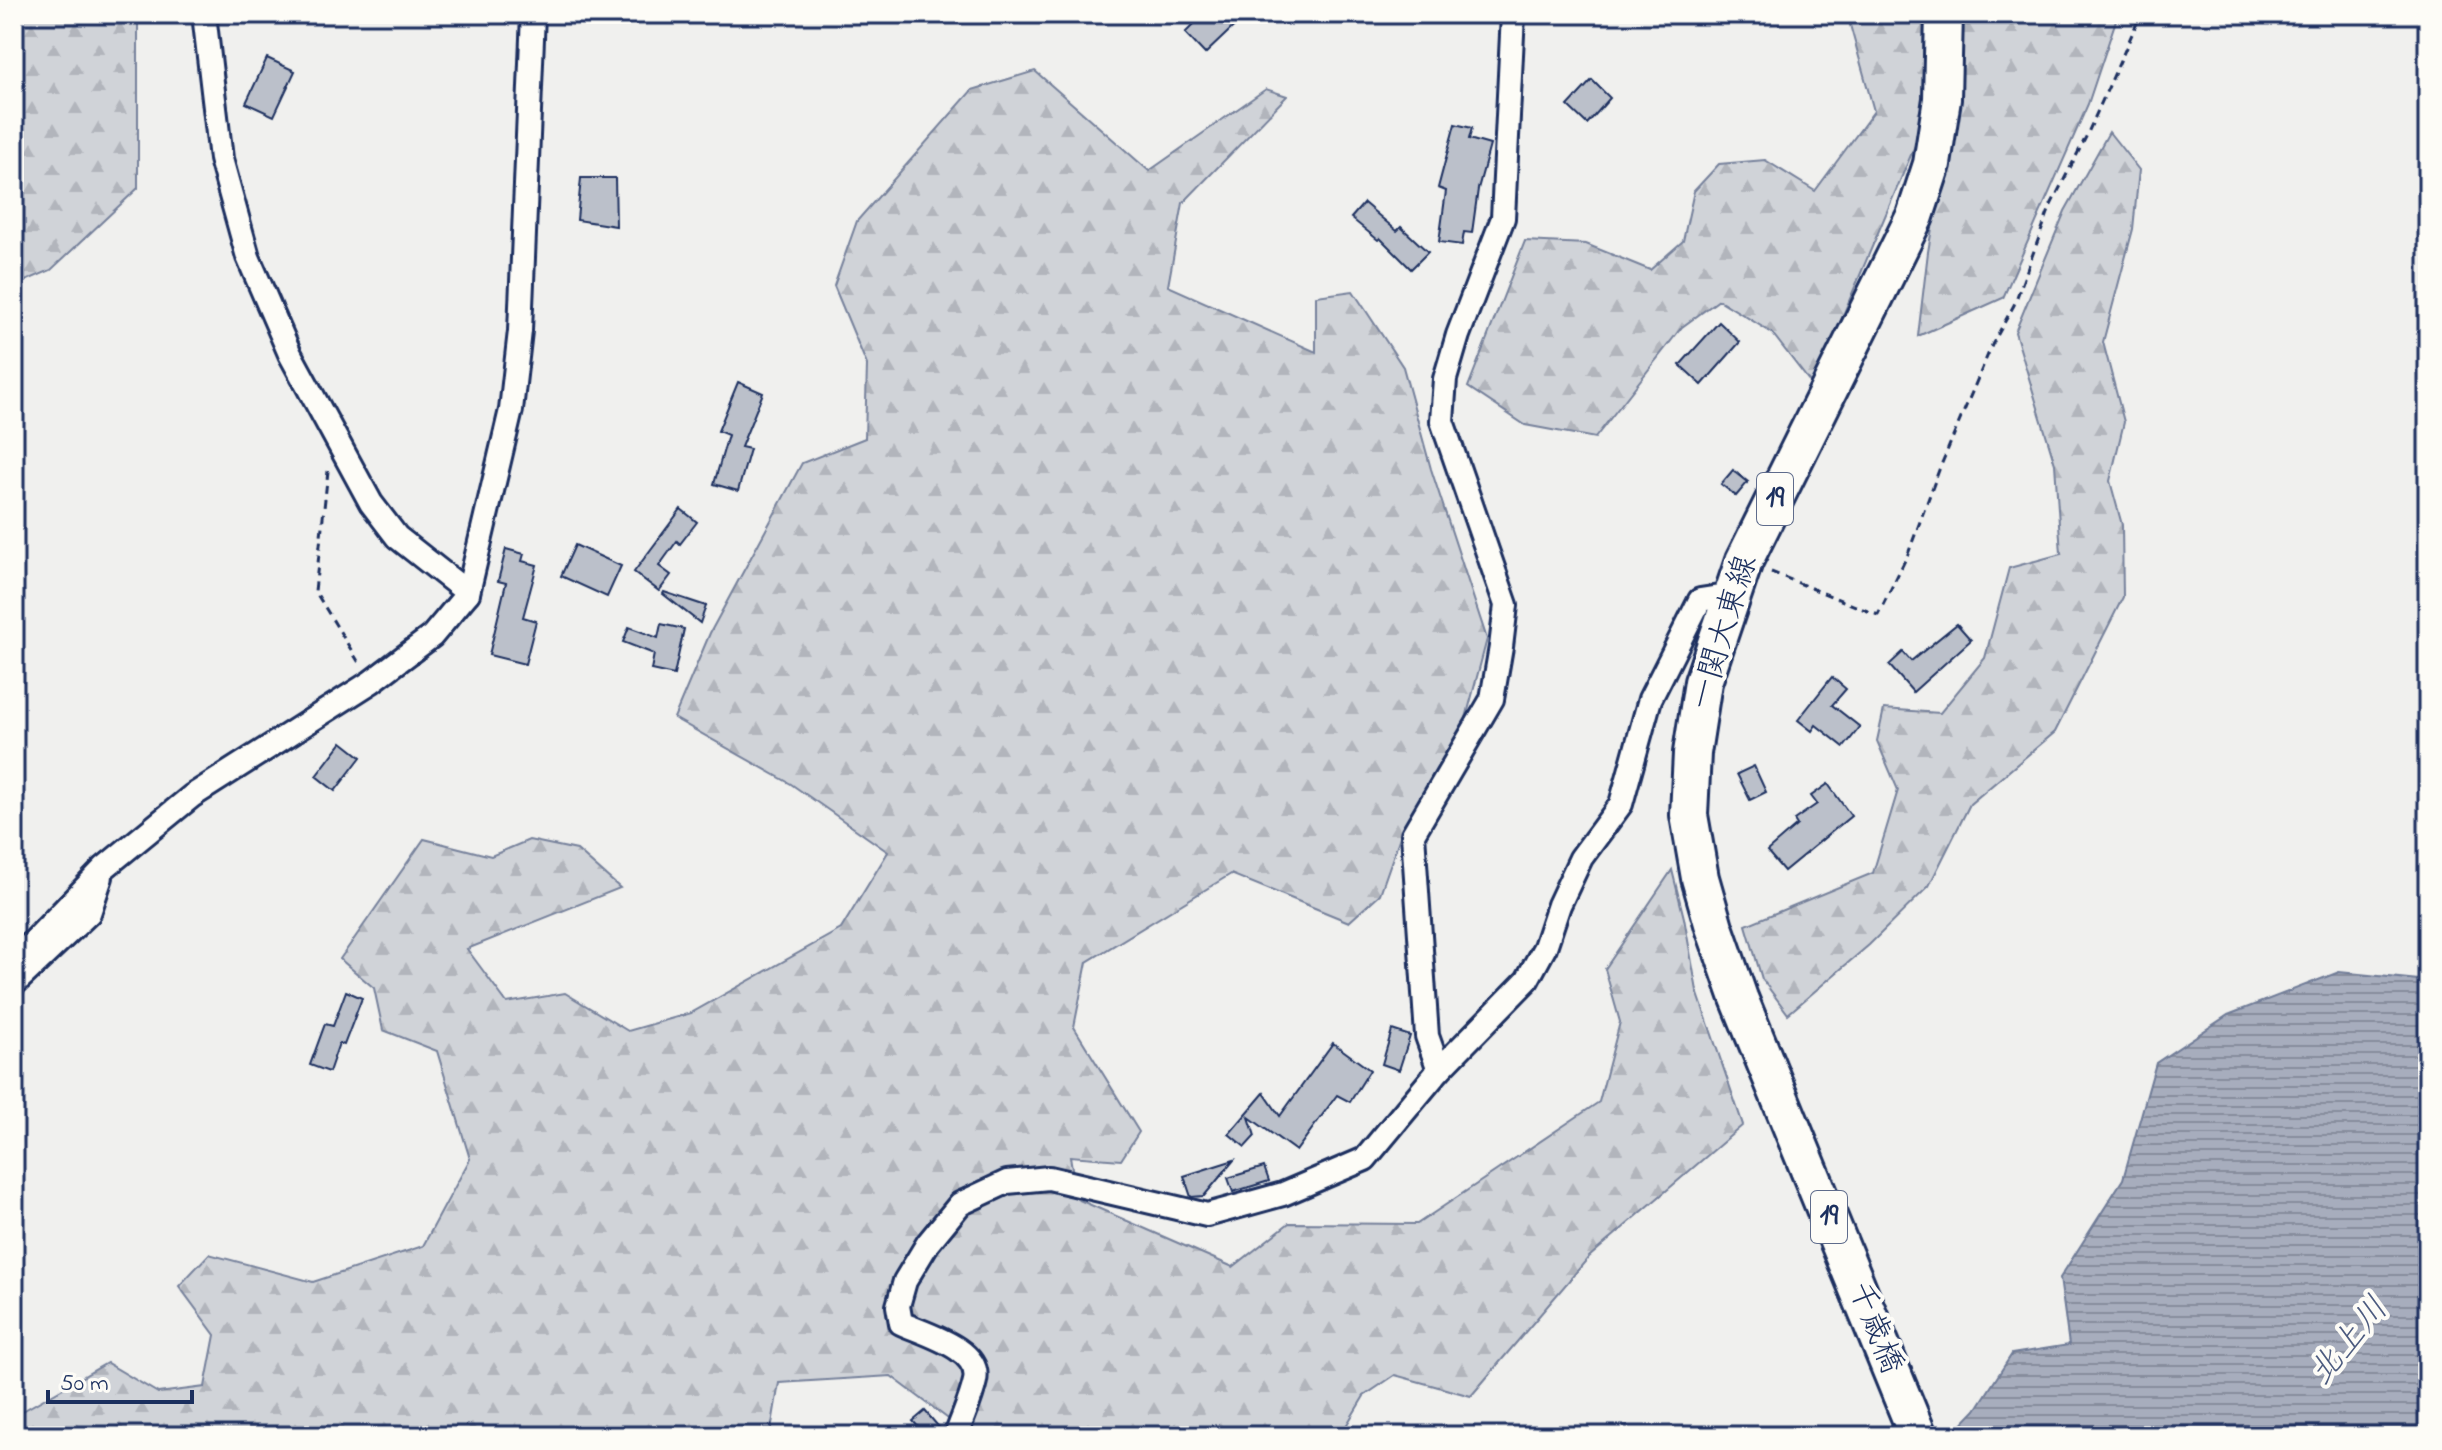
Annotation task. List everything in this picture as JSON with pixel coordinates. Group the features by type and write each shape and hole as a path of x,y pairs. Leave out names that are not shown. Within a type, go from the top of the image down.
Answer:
{"main road":[{"name":"一関大東線","path":"1739,998 1700,878 1689,815 1692,753 1703,682 1744,561 1915,216 1932,164 1942,99 1944,14"},
{"name":"千歳橋","path":"1739,998 1918,1436"}],"street":[{"path":"204,14 221,159 248,257 290,354 371,503 397,537 468,593"},
{"path":"14,957 34,941 104,868 192,796 371,682 432,636 468,593 511,410 520,331 533,14"},
{"path":"1439,1070 1427,1036 1413,834 1492,699 1501,647 1506,605 1442,421 1445,379 1458,335 1503,218 1513,14"},
{"path":"956,1436 976,1379 974,1363 966,1353 901,1323 898,1306 912,1268 960,1204 1007,1182 1049,1178 1207,1215 1283,1194 1365,1159 1439,1070 1527,980 1545,947 1559,905 1581,858 1621,804 1650,699 1680,635 1700,600 1732,595"},
{"path":"14,984 89,913 104,868"}],"path":[{"path":"1744,561 1878,615 1908,554 1939,470 1992,345 2014,305 2051,205 2087,135 2141,14"},
{"path":"332,435 315,591 371,682"}],"green space":[{"path":"14,14 138,14 138,188 51,270 14,286"},
{"path":"1847,14 1924,14 1922,129 1813,386 1772,333 1719,300 1682,327 1595,438 1525,425 1468,387 1525,241 1586,244 1650,270 1683,241 1694,191 1719,164 1765,160 1815,191 1874,111"},
{"path":"1959,14 2118,14 2088,104 2003,298 1918,336 1928,252 1954,98"},
{"path":"1035,71 1149,171 1266,89 1287,96 1183,203 1168,286 1316,352 1316,296 1353,291 1403,367 1431,469 1487,639 1457,752 1403,828 1380,894 1349,922 1231,874 1087,962 1074,1027 1139,1132 1121,1160 1070,1156 1077,1199 1233,1267 1289,1223 1417,1224 1599,1102 1620,1022 1605,969 1672,870 1697,991 1743,1125 1589,1257 1471,1396 1395,1375 1364,1396 1340,1436 971,1436 891,1376 779,1383 770,1436 14,1436 14,1416 107,1363 158,1393 205,1387 215,1335 179,1286 209,1254 313,1282 423,1246 470,1159 437,1051 383,1030 374,988 340,959 424,839 491,856 529,840 577,850 620,888 467,949 507,1003 565,993 628,1031 691,1013 841,929 888,852 791,784 674,718 710,633 802,463 865,438 867,365 834,286 857,221 972,90"},
{"path":"2109,132 2139,170 2133,229 2103,342 2124,422 2110,481 2122,525 2123,597 2055,732 1970,804 1929,886 1869,945 1788,1014 1762,979 1746,925 1873,873 1898,790 1877,741 1884,709 1940,713 1985,658 2009,568 2061,554 2055,464 2015,332 2065,211"}],"water":[{"name":"北上川","path":"2339,972 2428,981 2428,1436 1951,1436 1976,1410 2012,1354 2069,1345 2060,1278 2123,1179 2156,1063 2228,1015"}],"building":[{"path":"1204,14 1247,14 1205,54 1185,33"},
{"path":"267,58 295,71 274,116 246,103"},
{"path":"1592,80 1610,98 1587,124 1568,106"},
{"path":"1455,124 1472,128 1469,139 1490,145 1478,189 1472,233 1464,232 1462,245 1439,242 1446,191 1438,188"},
{"path":"581,178 615,178 616,226 577,220"},
{"path":"1364,203 1397,231 1401,227 1428,252 1411,269 1380,238 1378,240 1351,218"},
{"path":"1719,322 1740,342 1702,385 1680,365"},
{"path":"738,382 763,393 741,447 750,449 738,491 714,484 728,435 718,431"},
{"path":"1733,470 1748,482 1736,496 1721,484"},
{"path":"681,509 697,522 680,544 677,541 659,566 671,575 659,591 634,572"},
{"path":"575,545 621,566 607,597 561,576"},
{"path":"506,549 524,554 522,561 537,565 523,617 536,621 525,664 489,655 506,583 498,581"},
{"path":"663,594 706,606 700,623"},
{"path":"661,624 684,629 674,675 651,670 654,654 623,642 629,627 658,638"},
{"path":"1957,624 1971,640 1913,692 1889,665 1903,652 1911,661"},
{"path":"1832,677 1846,689 1832,705 1860,727 1844,747 1816,725 1812,731 1798,720"},
{"path":"342,742 361,757 335,791 316,776"},
{"path":"1754,766 1766,792 1750,800 1737,774"},
{"path":"1828,784 1851,816 1784,871 1767,851 1797,825 1794,820 1817,804 1811,796"},
{"path":"346,991 362,998 344,1045 339,1043 329,1072 310,1065 325,1024 333,1026"},
{"path":"1392,1030 1410,1036 1399,1070 1382,1064"},
{"path":"1333,1043 1370,1070 1350,1102 1337,1095 1296,1151 1249,1117 1255,1136 1245,1147 1229,1134 1264,1093 1280,1116"},
{"path":"1234,1160 1204,1196 1191,1197 1184,1176"},
{"path":"1264,1167 1269,1181 1233,1192 1228,1178"},
{"path":"925,1411 943,1432 942,1436 926,1436 913,1421"}]}
